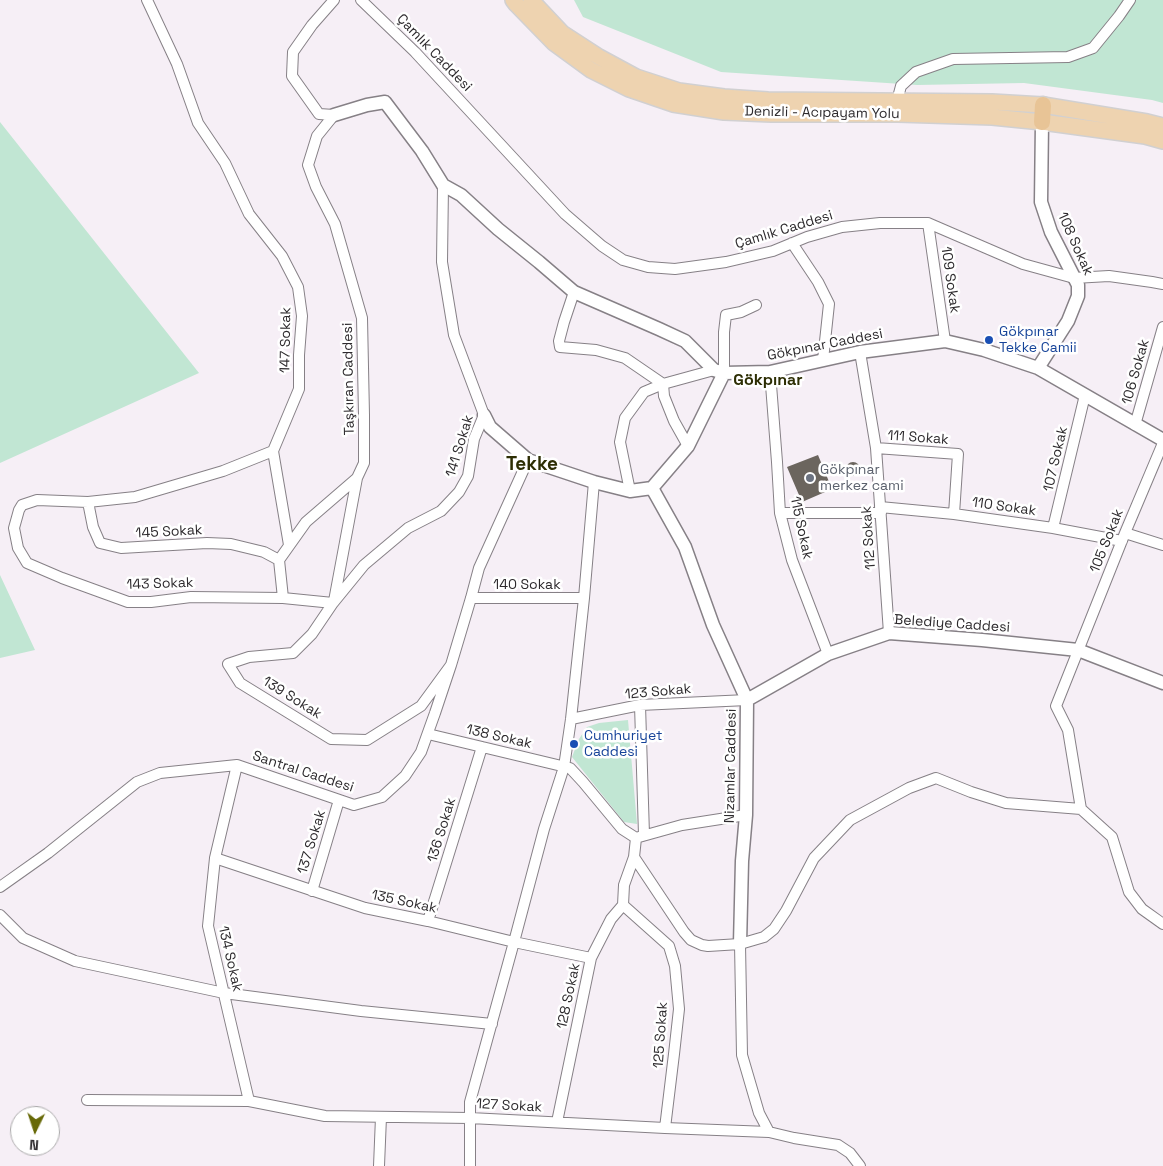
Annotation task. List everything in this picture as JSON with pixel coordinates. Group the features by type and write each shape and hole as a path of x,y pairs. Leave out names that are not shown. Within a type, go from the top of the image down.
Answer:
{"main road":[{"name":"Denizli - Acıpayam Yolu","path":"513,0 554,43 592,70 629,89 673,104 724,112 771,114 992,116 1042,113 1147,122 1163,126"},
{"name":"Denizli - Acıpayam Yolu","path":"531,0 562,33 599,57 636,77 679,91 768,100 992,102 1163,141"}],"street":[{"name":"147 Sokak","path":"147,0 177,64 198,123 226,163 249,214 282,256 298,287 302,316 299,389 273,451"},
{"path":"334,0 312,25 293,52 292,76 319,114 334,114 367,104 385,102 422,151 443,185 461,195 498,229 574,292 685,341 719,371"},
{"name":"Çamlık Caddesi","path":"361,0 415,52 565,214 602,246 623,260 648,267 675,269 726,262 773,251 807,237 842,227 880,223 928,223 1023,264 1074,278 1110,276 1163,284"},
{"path":"897,101 901,86 916,72 953,59 1068,57 1093,48 1130,0"},
{"name":"108 Sokak","path":"1038,368 1068,321 1078,296 1078,285 1051,232 1041,202 1042,113"},
{"name":"Taşkıran Caddesi","path":"333,602 358,478 364,463 362,318 334,224 316,187 308,165 317,136 334,114"},
{"name":"141 Sokak","path":"333,602 364,565 408,528 441,511 459,492 468,476 474,439 484,414 454,335 442,262 443,185"},
{"name":"109 Sokak","path":"928,223 946,341"},
{"path":"792,243 818,282 829,304 823,360"},
{"path":"574,292 559,341 560,347 596,350 625,358 663,384"},
{"path":"484,414 490,428 528,460 594,482 630,490 652,488 688,446 719,371 726,315 741,312 756,305"},
{"name":"106 Sokak","path":"1136,425 1163,327"},
{"name":"Gökpınar Caddesi","path":"719,371 770,372 860,352 946,341 984,350 1038,368 1163,441"},
{"name":"112 Sokak","path":"860,352 876,448 888,633"},
{"path":"630,490 620,442 625,418 644,392 663,384 719,371"},
{"name":"115 Sokak","path":"770,372 780,513 792,560 828,654"},
{"path":"663,384 664,396 674,421 688,446"},
{"name":"107 Sokak","path":"1053,528 1084,395"},
{"name":"105 Sokak","path":"1081,809 1068,730 1056,706 1163,441"},
{"name":"111 Sokak","path":"876,448 958,454 954,514"},
{"path":"88,502 135,497 223,471 273,451 289,545"},
{"name":"Santral Caddesi","path":"0,886 48,853 137,782 160,773 237,765 354,805 382,797 405,776 421,752 450,665 479,568 528,460"},
{"path":"283,598 279,560 306,522 358,478"},
{"path":"470,1166 470,1102 544,829 564,766 584,598 594,482"},
{"name":"Nizamlar Caddesi","path":"652,488 685,547 713,625 747,700 746,815 742,861 740,944"},
{"name":"143 Sokak","path":"88,502 37,500 22,505 14,528 18,548 27,563 128,602 151,602 191,597 283,598 333,602"},
{"name":"145 Sokak","path":"88,502 93,527 100,543 121,548 207,543 231,544 264,552 279,560"},
{"name":"110 Sokak","path":"780,513 881,510 954,514 1123,537 1163,545"},
{"name":"140 Sokak","path":"471,598 584,598"},
{"name":"139 Sokak","path":"333,602 312,634 293,653 248,657 228,664 240,683 331,739 367,740 421,706 450,665"},
{"name":"Belediye Caddesi","path":"747,700 828,654 888,633 1078,650 1163,683"},
{"name":"123 Sokak","path":"571,719 640,705 747,700"},
{"path":"623,905 624,885 640,836 640,705"},
{"name":"138 Sokak","path":"428,734 564,766"},
{"name":"136 Sokak","path":"428,921 482,747"},
{"name":"134 Sokak","path":"237,765 215,858 208,926 249,1101"},
{"path":"564,766 570,768 622,828 640,836 682,825 746,815"},
{"path":"634,857 691,940 708,946 740,944 764,937 774,929 786,911 814,858 850,820 908,788 936,778 1006,803 1081,809 1112,837 1129,892 1142,909 1163,924"},
{"name":"137 Sokak","path":"312,891 339,800"},
{"name":"135 Sokak","path":"215,858 365,908 591,958"},
{"name":"128 Sokak","path":"557,1122 591,958 611,919 623,905"},
{"name":"125 Sokak","path":"623,905 669,946 675,966 679,1009 665,1128"},
{"path":"0,914 23,938 75,961 224,993 492,1024"},
{"path":"740,944 742,1055 758,1113 769,1132"},
{"name":"127 Sokak","path":"87,1100 249,1101 325,1116 470,1118 769,1132 838,1145 850,1153 860,1166"},
{"path":"379,1166 381,1117"}],"green space":[{"path":"574,0 1163,0 1163,103 1024,83 917,85 721,72 583,17"},
{"path":"0,122 199,373 0,463"},
{"path":"0,575 35,650 0,658"},
{"path":"628,720 637,824 624,822 572,757 579,739 587,727 599,723"}],"building":[{"name":"Gökpınar merkez cami","path":"818,455 832,489 802,502 787,467"},
{"path":"853,462 858,464 860,469 858,474 853,476 848,474 846,469 848,464"}],"place":[{"name":"Gökpınar Tekke Camii","path":"989,340"},
{"name":"Gökpınar merkez cami","path":"810,478"},
{"name":"Cumhuriyet Caddesi","path":"574,744"}],"district":[{"name":"Gökpınar","path":"768,381"},
{"name":"Tekke","path":"532,465"}]}
